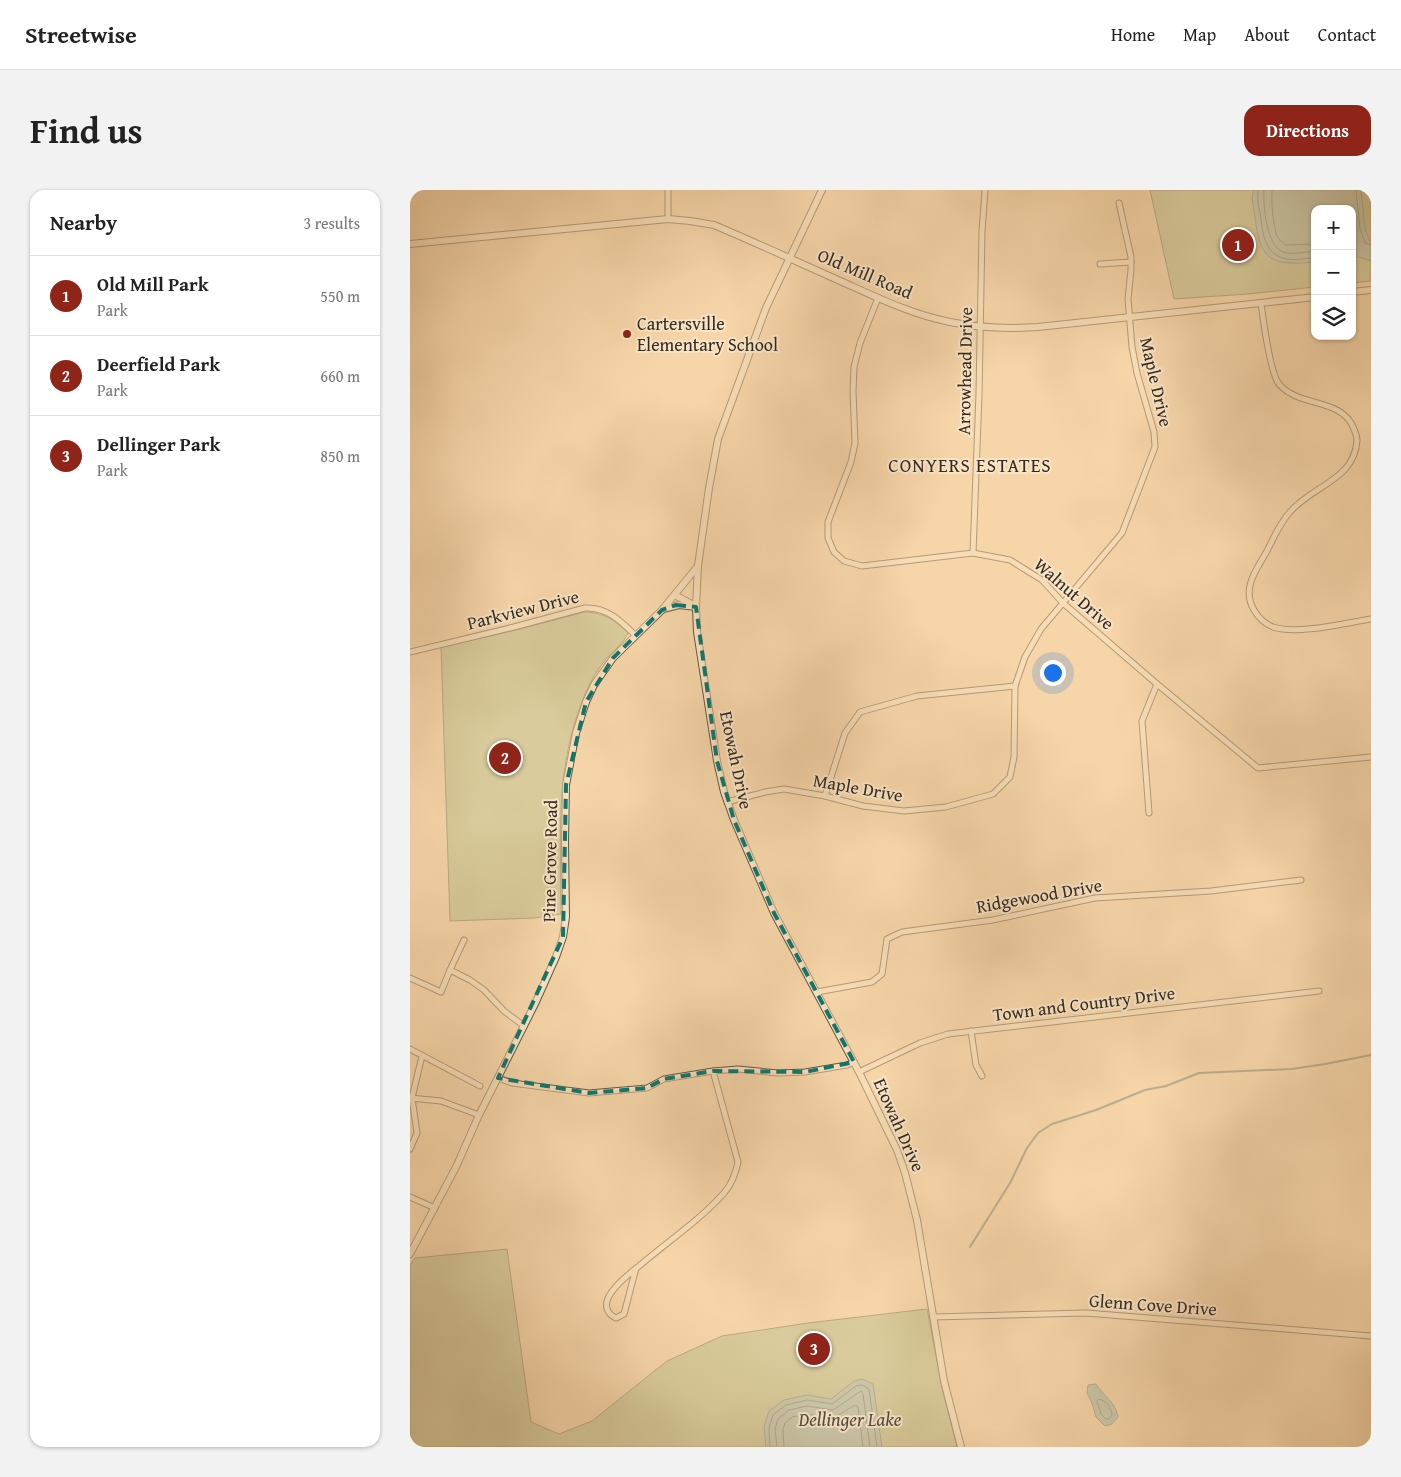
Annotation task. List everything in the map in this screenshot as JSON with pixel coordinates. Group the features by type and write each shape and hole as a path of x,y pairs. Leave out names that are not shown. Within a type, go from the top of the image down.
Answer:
{"street":[{"name":"Etowah Drive","path":"822,190 759,325 718,439 708,488 698,566 697,632 717,761 727,802 747,854 774,913 860,1072 897,1150 908,1182 917,1220 944,1381 961,1447"},
{"name":"Arrowhead Drive","path":"973,553 980,394 982,232 985,190"},
{"path":"668,219 669,191"},
{"name":"Maple Drive","path":"727,802 778,790 796,791 863,806 904,811 946,808 993,794 1010,777 1014,756 1015,686 1025,657 1041,629 1122,533 1155,447 1154,432 1134,362 1128,292 1131,262 1119,203"},
{"name":"Old Mill Road","path":"410,244 668,219 690,221 714,225 878,298 933,318 980,327 1023,328 1311,297"},
{"path":"1100,264 1131,262"},
{"path":"1356,292 1371,290"},
{"name":"Walnut Drive","path":"878,298 860,343 854,367 852,391 855,442 851,462 828,522 828,538 834,552 844,561 862,566 973,553 1010,560 1042,580 1064,603 1157,684 1258,768 1371,757"},
{"path":"1260,303 1272,366 1277,382 1297,397 1333,407 1342,412 1351,422 1357,438 1354,455 1347,470 1304,499 1281,524 1254,571 1249,590 1250,604 1257,616 1267,624 1287,629 1371,620"},
{"name":"Pine Grove Road","path":"410,1254 456,1167 556,958 563,937 566,917 566,785 576,733 586,702 594,685 613,658 662,610 698,566"},
{"path":"675,595 696,607"},
{"path":"662,610 676,606 696,607"},
{"name":"Parkview Drive","path":"410,652 585,608 596,608 607,612 636,635"},
{"path":"1149,813 1142,721 1157,684"},
{"path":"825,796 845,732 860,712 916,696 1015,686"},
{"name":"Ridgewood Drive","path":"817,992 872,982 882,974 887,939 902,932 993,920 1095,898 1211,891 1301,880"},
{"path":"410,978 440,992 464,940"},
{"path":"450,970 470,980 484,990 504,1011 524,1026"},
{"name":"Town and Country Drive","path":"860,1072 930,1039 948,1034 1319,991"},
{"path":"971,1031 976,1065 982,1076"},
{"path":"410,1049 480,1086"},
{"path":"410,1149 417,1133 411,1098 422,1056"},
{"path":"498,1078 512,1083 589,1093 647,1088 664,1079 713,1071 738,1069 778,1073 805,1072 847,1065 854,1062"},
{"path":"636,1268 624,1314 616,1318 607,1311 606,1305 610,1293 636,1268 694,1221 725,1192 736,1170 738,1162 713,1071"},
{"path":"411,1098 441,1101 479,1116"},
{"path":"410,1197 435,1208"},
{"name":"Glenn Cove Drive","path":"933,1317 1086,1313 1371,1336"}],"highlighted area":[{"path":"676,605 696,607 717,761 734,820 774,913 854,1062 805,1072 713,1071 664,1079 647,1088 589,1093 498,1078 563,937 566,785 586,702 613,658 662,610"}],"green space":[{"path":"1150,190 1371,190 1371,281 1356,283 1356,205 1311,205 1311,287 1174,299"},
{"path":"584,612 597,613 608,618 628,633 621,644 603,663 590,683 576,720 569,747 564,774 560,829 561,914 535,918 450,921 441,647"},
{"path":"507,1249 531,1422 559,1434 592,1421 667,1361 722,1336 808,1323 927,1309 943,1392 957,1447 410,1447 410,1265 415,1258"}],"water":[{"path":"1254,190 1361,190 1365,228 1371,244 1371,261 1356,257 1356,205 1311,205 1311,262 1288,263 1271,258 1260,244 1252,200"},
{"name":"Dellinger Lake","path":"862,1379 873,1384 882,1447 766,1447 764,1427 769,1411 784,1400 807,1395 831,1399 854,1381"},
{"path":"1096,1384 1117,1412 1118,1417 1112,1424 1105,1426 1096,1417 1087,1393 1088,1385"}],"waterway":[{"path":"970,1247 1010,1183 1027,1148 1038,1133 1052,1124 1096,1110 1145,1090 1166,1086 1199,1073 1292,1069 1371,1055"}],"place":[{"name":"Old Mill Park","path":"1238,245"},
{"name":"Cartersville Elementary School","path":"627,334"},
{"name":"Deerfield Park","path":"505,758"},
{"name":"Dellinger Park","path":"814,1349"}],"district":[{"name":"CONYERS ESTATES","path":"970,465"}]}
